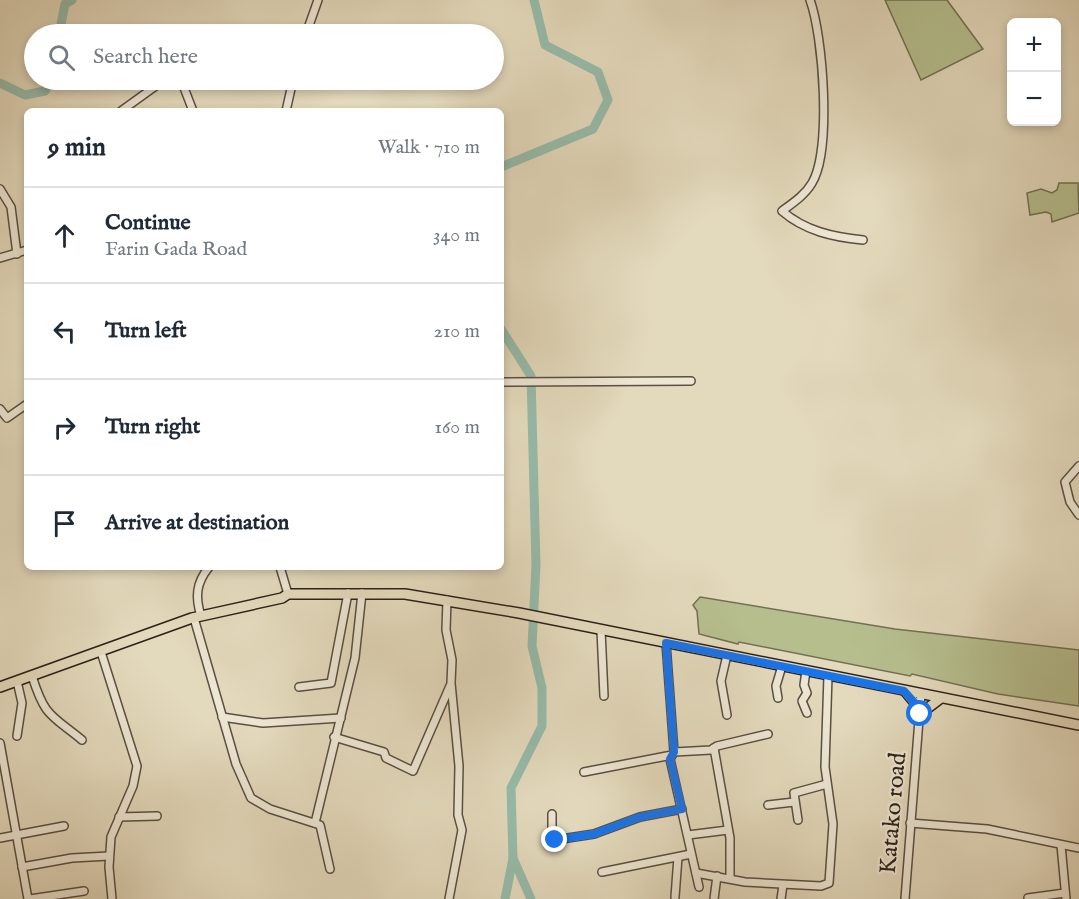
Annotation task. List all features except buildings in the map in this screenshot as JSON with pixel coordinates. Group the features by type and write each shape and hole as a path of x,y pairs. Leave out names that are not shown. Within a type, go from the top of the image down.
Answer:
{"main road":[{"path":"0,687 197,617 282,598 288,594 405,594 546,618 1079,725"},
{"path":"904,691 920,711 941,698"}],"street":[{"path":"310,24 318,0"},
{"path":"810,0 820,38 822,125 819,163 814,182 805,193 782,211 796,223 820,233 863,240"},
{"path":"125,108 150,90"},
{"path":"185,90 192,108"},
{"path":"287,108 291,90"},
{"path":"0,189 11,207 17,254"},
{"path":"0,258 24,251"},
{"path":"504,382 691,381"},
{"path":"0,409 8,418 24,406"},
{"path":"1079,466 1065,482 1070,502 1079,515"},
{"path":"207,570 197,586 197,617 236,764 251,798 270,809 320,825 330,869"},
{"path":"281,570 288,594"},
{"path":"299,687 331,683 348,593"},
{"path":"315,823 355,658 362,593"},
{"path":"447,600 445,621 451,652 451,683 459,766 458,815 462,830 449,899"},
{"path":"601,630 604,696"},
{"path":"666,643 673,754 670,759 699,887"},
{"path":"101,652 137,766 133,786 111,837 109,856 112,899"},
{"path":"727,655 722,681 727,715"},
{"path":"778,698 776,686 782,666"},
{"path":"806,671 804,685 807,693 802,701 807,713"},
{"path":"696,873 745,882 783,885 821,886 829,883 833,824 825,750 828,675"},
{"path":"32,676 41,706 50,716 82,740"},
{"path":"17,681 22,703 17,736"},
{"path":"334,737 384,752 386,758 413,771 451,683"},
{"name":"Katako road","path":"905,899 921,694"},
{"path":"222,717 263,723 341,718"},
{"path":"584,772 714,748 768,734"},
{"path":"0,742 29,899 84,891"},
{"path":"714,748 728,830 730,878"},
{"path":"798,820 793,795 797,791 827,784"},
{"path":"768,805 795,802"},
{"path":"552,814 552,838 555,840 594,834 640,817 682,809"},
{"path":"119,817 157,816"},
{"path":"910,823 987,829 1079,848"},
{"path":"0,838 64,826"},
{"path":"688,835 728,830"},
{"path":"1028,898 1066,896 1061,844"},
{"path":"602,872 691,854"},
{"path":"22,867 72,858 109,856"},
{"path":"675,897 678,857"},
{"path":"714,899 717,876"},
{"path":"781,899 783,885"}],"green space":[{"path":"885,0 947,0 983,49 921,80"},
{"path":"1059,183 1078,183 1079,213 1052,222 1051,214 1046,212 1030,215 1027,193 1041,189 1052,193 1057,190"},
{"path":"700,597 895,629 1079,650 1079,706 998,694 912,674 910,676 739,642 738,644 699,634 697,611 693,605"}],"waterway":[{"path":"61,24 65,4 72,0"},
{"path":"504,166 593,129 608,100 598,72 545,45 534,0"},
{"path":"0,83 25,95 46,90"},
{"path":"504,334 531,376 536,565 532,646 542,688 542,726 511,788 513,858 531,899"},
{"path":"505,899 513,858"}],"route":[{"path":"555,840 594,834 618,827 635,818 682,809 670,759 674,752 666,643 904,691 920,709 920,714"}]}
